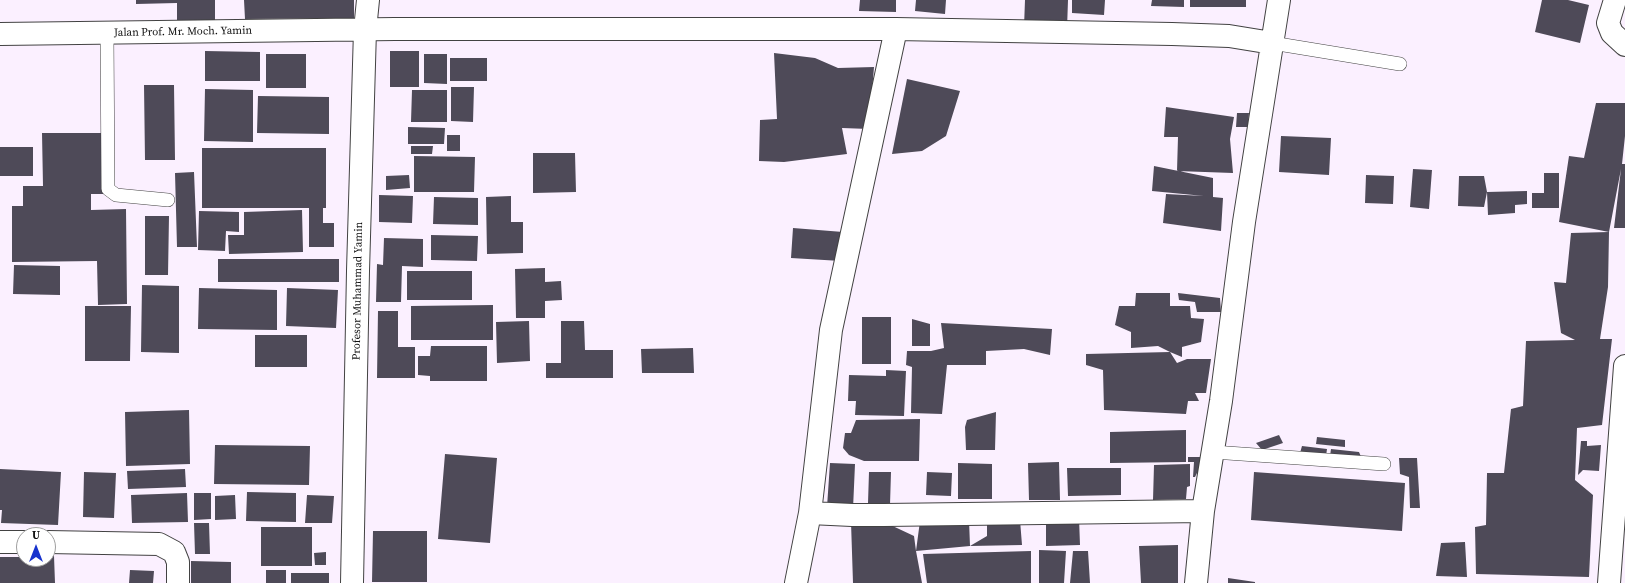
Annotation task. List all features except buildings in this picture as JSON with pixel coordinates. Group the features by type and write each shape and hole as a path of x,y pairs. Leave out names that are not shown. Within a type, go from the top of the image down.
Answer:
{"street":[{"name":"Profesor Muhammad Yamin","path":"352,583 356,334 365,30 368,0"},
{"path":"1196,583 1203,510 1221,400 1244,222 1279,0"},
{"path":"1615,0 1608,23 1612,33 1625,45"},
{"name":"Jalan Prof. Mr. Moch. Yamin","path":"0,34 365,30 896,29 1229,36 1272,43"},
{"path":"796,583 810,513 831,330 896,29"},
{"path":"1609,583 1622,462 1625,366"},
{"path":"810,513 884,515 1203,510"},
{"path":"0,542 16,542"},
{"path":"56,542 159,544 174,552 178,562 178,583"}],"lane":[{"path":"107,33 108,189 116,195 168,200"},
{"path":"1272,43 1400,64"},
{"path":"1213,452 1384,464"}]}
